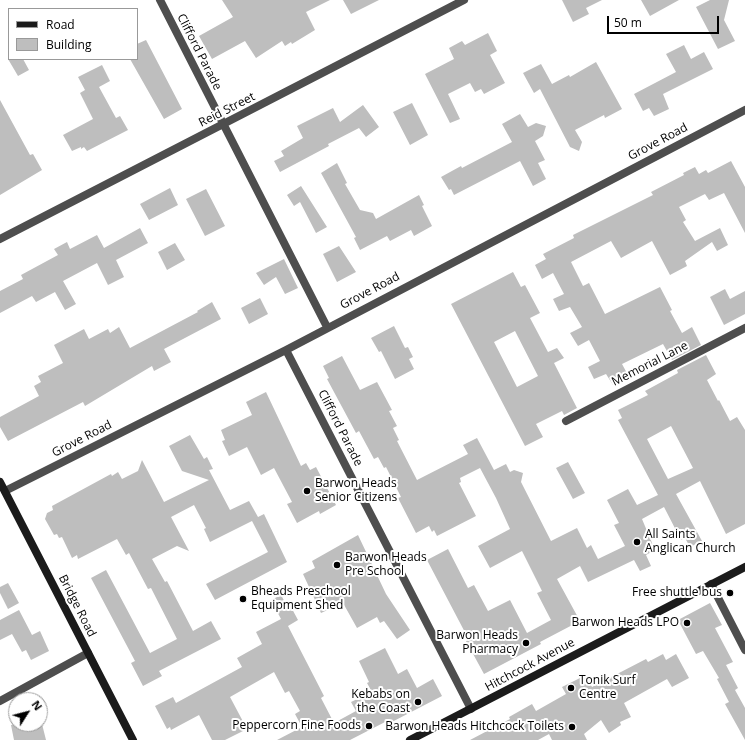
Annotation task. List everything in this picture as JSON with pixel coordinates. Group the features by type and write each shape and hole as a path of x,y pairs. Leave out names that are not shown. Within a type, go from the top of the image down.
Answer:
{"street":[{"name":"Clifford Parade","path":"160,0 222,126 327,327"},
{"name":"Reid Street","path":"0,239 464,0"},
{"name":"Grove Road","path":"5,491 286,350 327,327 745,110"},
{"name":"Memorial Lane","path":"566,421 745,328"},
{"name":"Clifford Parade","path":"286,350 471,710"},
{"name":"Bridge Road","path":"0,482 133,740"},
{"name":"Hitchcock Avenue","path":"410,740 471,710 745,567"},
{"path":"711,584 745,650"},
{"path":"0,701 88,654"}],"building":[{"path":"222,0 330,0 306,12 315,30 292,44 291,42 285,46 282,41 256,58 245,41 212,59 199,36 233,17"},
{"path":"343,0 379,0 351,14"},
{"path":"562,0 602,0 586,8 589,14 573,22"},
{"path":"641,0 679,0 650,16"},
{"path":"710,0 729,0 724,20 735,41 718,49 696,7"},
{"path":"488,33 497,51 490,55 505,83 484,94 481,89 475,92 470,83 448,94 460,119 450,123 425,74 454,59 449,48 462,41 465,45"},
{"path":"146,40 182,109 164,119 131,60 138,60 138,44"},
{"path":"684,45 691,59 704,52 713,69 663,94 669,109 654,116 649,108 643,111 634,94 676,72 666,54"},
{"path":"9,60 24,60 29,70 18,76"},
{"path":"596,62 622,109 605,118 604,115 575,130 582,142 579,151 570,147 540,89 534,93 523,73 541,64 552,84 569,75 570,77"},
{"path":"102,65 110,81 99,87 116,118 120,116 128,130 87,151 84,147 81,149 81,147 72,151 63,135 93,119 80,93 85,90 78,77"},
{"path":"0,100 30,155 33,154 42,170 0,195"},
{"path":"412,103 428,135 410,145 393,112"},
{"path":"363,105 379,127 366,137 359,128 280,172 274,161 284,156 281,151 303,138 297,126 333,108 340,122"},
{"path":"520,114 528,127 536,123 546,126 543,136 535,141 545,160 538,163 546,179 533,186 520,161 454,195 441,177 461,166 462,168 512,142 502,124"},
{"path":"731,161 745,187 745,233 724,193 709,200 705,194 679,207 686,220 683,222 695,241 720,228 728,245 717,251 712,242 685,261 687,266 670,275 652,241 621,258 611,241 571,262 583,286 589,283 605,314 660,287 672,310 670,311 682,333 692,327 701,345 672,360 663,344 622,364 629,377 613,385 606,374 594,379 588,367 600,361 589,340 578,346 570,333 582,327 570,307 559,311 553,299 564,294 553,273 542,279 535,265 546,259 543,254 574,238 573,235 653,195 651,192 684,175 683,173 695,167 699,174 706,170 708,173"},
{"path":"337,163 347,183 345,184 360,210 373,213 376,219 419,195 424,205 422,206 432,226 414,236 411,230 390,241 387,236 360,250 354,238 356,237 321,173"},
{"path":"301,186 327,227 316,233 300,202 294,206 287,195"},
{"path":"170,188 178,205 149,220 140,204"},
{"path":"206,189 225,226 205,236 186,199"},
{"path":"140,228 148,243 116,260 124,277 108,285 97,263 63,281 76,304 65,310 55,292 36,302 32,296 0,313 0,291 23,279 21,275 58,255 54,249 67,242 70,249 97,235 104,248"},
{"path":"175,243 185,260 167,270 158,252"},
{"path":"339,246 356,272 337,282 323,254"},
{"path":"284,259 298,288 285,294 276,277 264,285 256,273"},
{"path":"513,272 521,287 525,285 540,313 530,318 548,352 557,348 564,358 554,363 577,408 564,415 562,411 536,424 543,437 525,446 451,304","holes":["515,331 538,376 517,387 494,342"]},
{"path":"725,289 730,299 745,291 745,314 724,325 710,297"},
{"path":"260,298 268,314 249,324 241,308"},
{"path":"212,302 221,319 164,349 171,362 154,371 152,366 85,406 83,402 8,441 0,427 0,417 39,396 34,386 41,382 38,376 63,363 54,345 84,329 89,339 108,329 110,333 119,327 130,348 198,312 197,311"},
{"path":"394,326 405,348 408,347 413,357 409,359 414,369 395,379 381,351 379,352 371,338"},
{"path":"706,355 716,374 707,380 730,421 737,417 745,430 745,524 726,534 700,481 676,494 702,541 690,547 685,538 681,540 664,507 642,519 655,550 646,555 651,566 640,571 634,560 588,582 580,566 557,579 580,621 540,642 541,644 484,674 466,641 469,640 427,560 448,549 468,588 474,585 488,611 510,600 527,633 551,620 537,593 542,591 522,551 490,568 478,546 510,529 496,498 480,468 460,478 461,482 459,483 476,516 437,536 434,530 432,532 429,526 416,533 398,498 401,497 386,467 384,468 378,457 374,459 359,431 356,433 327,379 329,378 323,366 342,356 360,390 377,382 392,410 389,411 397,426 393,428 399,440 397,441 417,480 468,454 463,445 477,438 494,470 506,464 510,472 514,470 523,473 521,482 551,541 577,528 587,548 591,545 598,559 625,546 614,525 619,523 607,500 628,489 637,505 658,495 618,420 622,418 618,410 648,395 645,391 678,373 677,370","holes":["671,426 693,468 668,479 647,439"]},
{"path":"266,392 301,466 306,463 310,470 316,467 336,505 320,514 319,511 297,523 287,504 292,502 274,468 261,475 247,447 229,456 222,441 225,440 221,430 252,415 246,402"},
{"path":"190,435 204,459 207,457 213,469 209,470 230,510 249,501 258,517 264,514 287,562 215,600 206,584 268,552 252,521 210,542 204,529 206,528 194,505 171,517 189,551 177,546 152,559 165,582 167,581 193,631 211,621 221,639 159,671 162,676 143,686 131,663 135,661 91,578 106,570 150,653 177,639 151,588 148,589 129,553 126,555 117,539 78,559 77,555 72,558 62,537 59,538 57,534 54,535 45,519 47,513 53,510 52,506 111,474 112,476 118,472 122,479 138,471 142,460 164,502 209,480 182,471 169,446"},
{"path":"568,462 585,493 573,499 556,468"},
{"path":"358,535 386,594 410,630 397,639 384,621 380,623 377,617 357,628 343,603 321,613 303,574 315,568 312,561"},
{"path":"8,583 19,603 8,609 0,593 0,587"},
{"path":"281,595 288,608 291,607 298,620 288,626 324,696 321,698 334,723 356,711 351,702 372,692 359,661 385,648 398,674 407,669 417,688 433,679 442,696 388,724 387,721 350,740 277,740 302,727 295,714 300,711 289,691 285,693 274,672 230,697 247,729 225,740 212,740 199,715 171,730 170,727 167,729 155,706 173,697 176,703 242,667 237,658 262,644 256,632 281,619 271,600"},
{"path":"710,603 722,625 715,628 733,662 726,665 738,688 735,690 745,708 745,740 725,704 729,702 717,679 719,678 703,651 696,654 678,620"},
{"path":"19,610 32,635 40,631 49,651 31,660 26,650 22,652 12,634 0,640 0,620"},
{"path":"663,654 666,660 676,654 689,678 672,687 667,679 624,703 631,717 620,722 621,725 609,733 601,720 584,734 587,740 552,740 549,734 538,740 470,740 510,719 509,717 532,704 536,711 566,694 562,687 586,675 592,687 646,659 648,662"},
{"path":"12,732 44,732 46,740 14,740"}],"place":[{"name":"Barwon Heads Senior Citizens","path":"307,491"},
{"name":"All Saints Anglican Church","path":"637,542"},
{"name":"Barwon Heads Pre School","path":"337,565"},
{"name":"Free shuttle bus","path":"730,593"},
{"name":"Bheads Preschool Equipment Shed","path":"243,599"},
{"name":"Barwon Heads LPO","path":"687,623"},
{"name":"Barwon Heads Pharmacy","path":"526,643"},
{"name":"Tonik Surf Centre","path":"571,688"},
{"name":"Kebabs on the Coast","path":"418,702"},
{"name":"Peppercorn Fine Foods","path":"369,726"},
{"name":"Barwon Heads Hitchcock Toilets","path":"572,727"}]}
